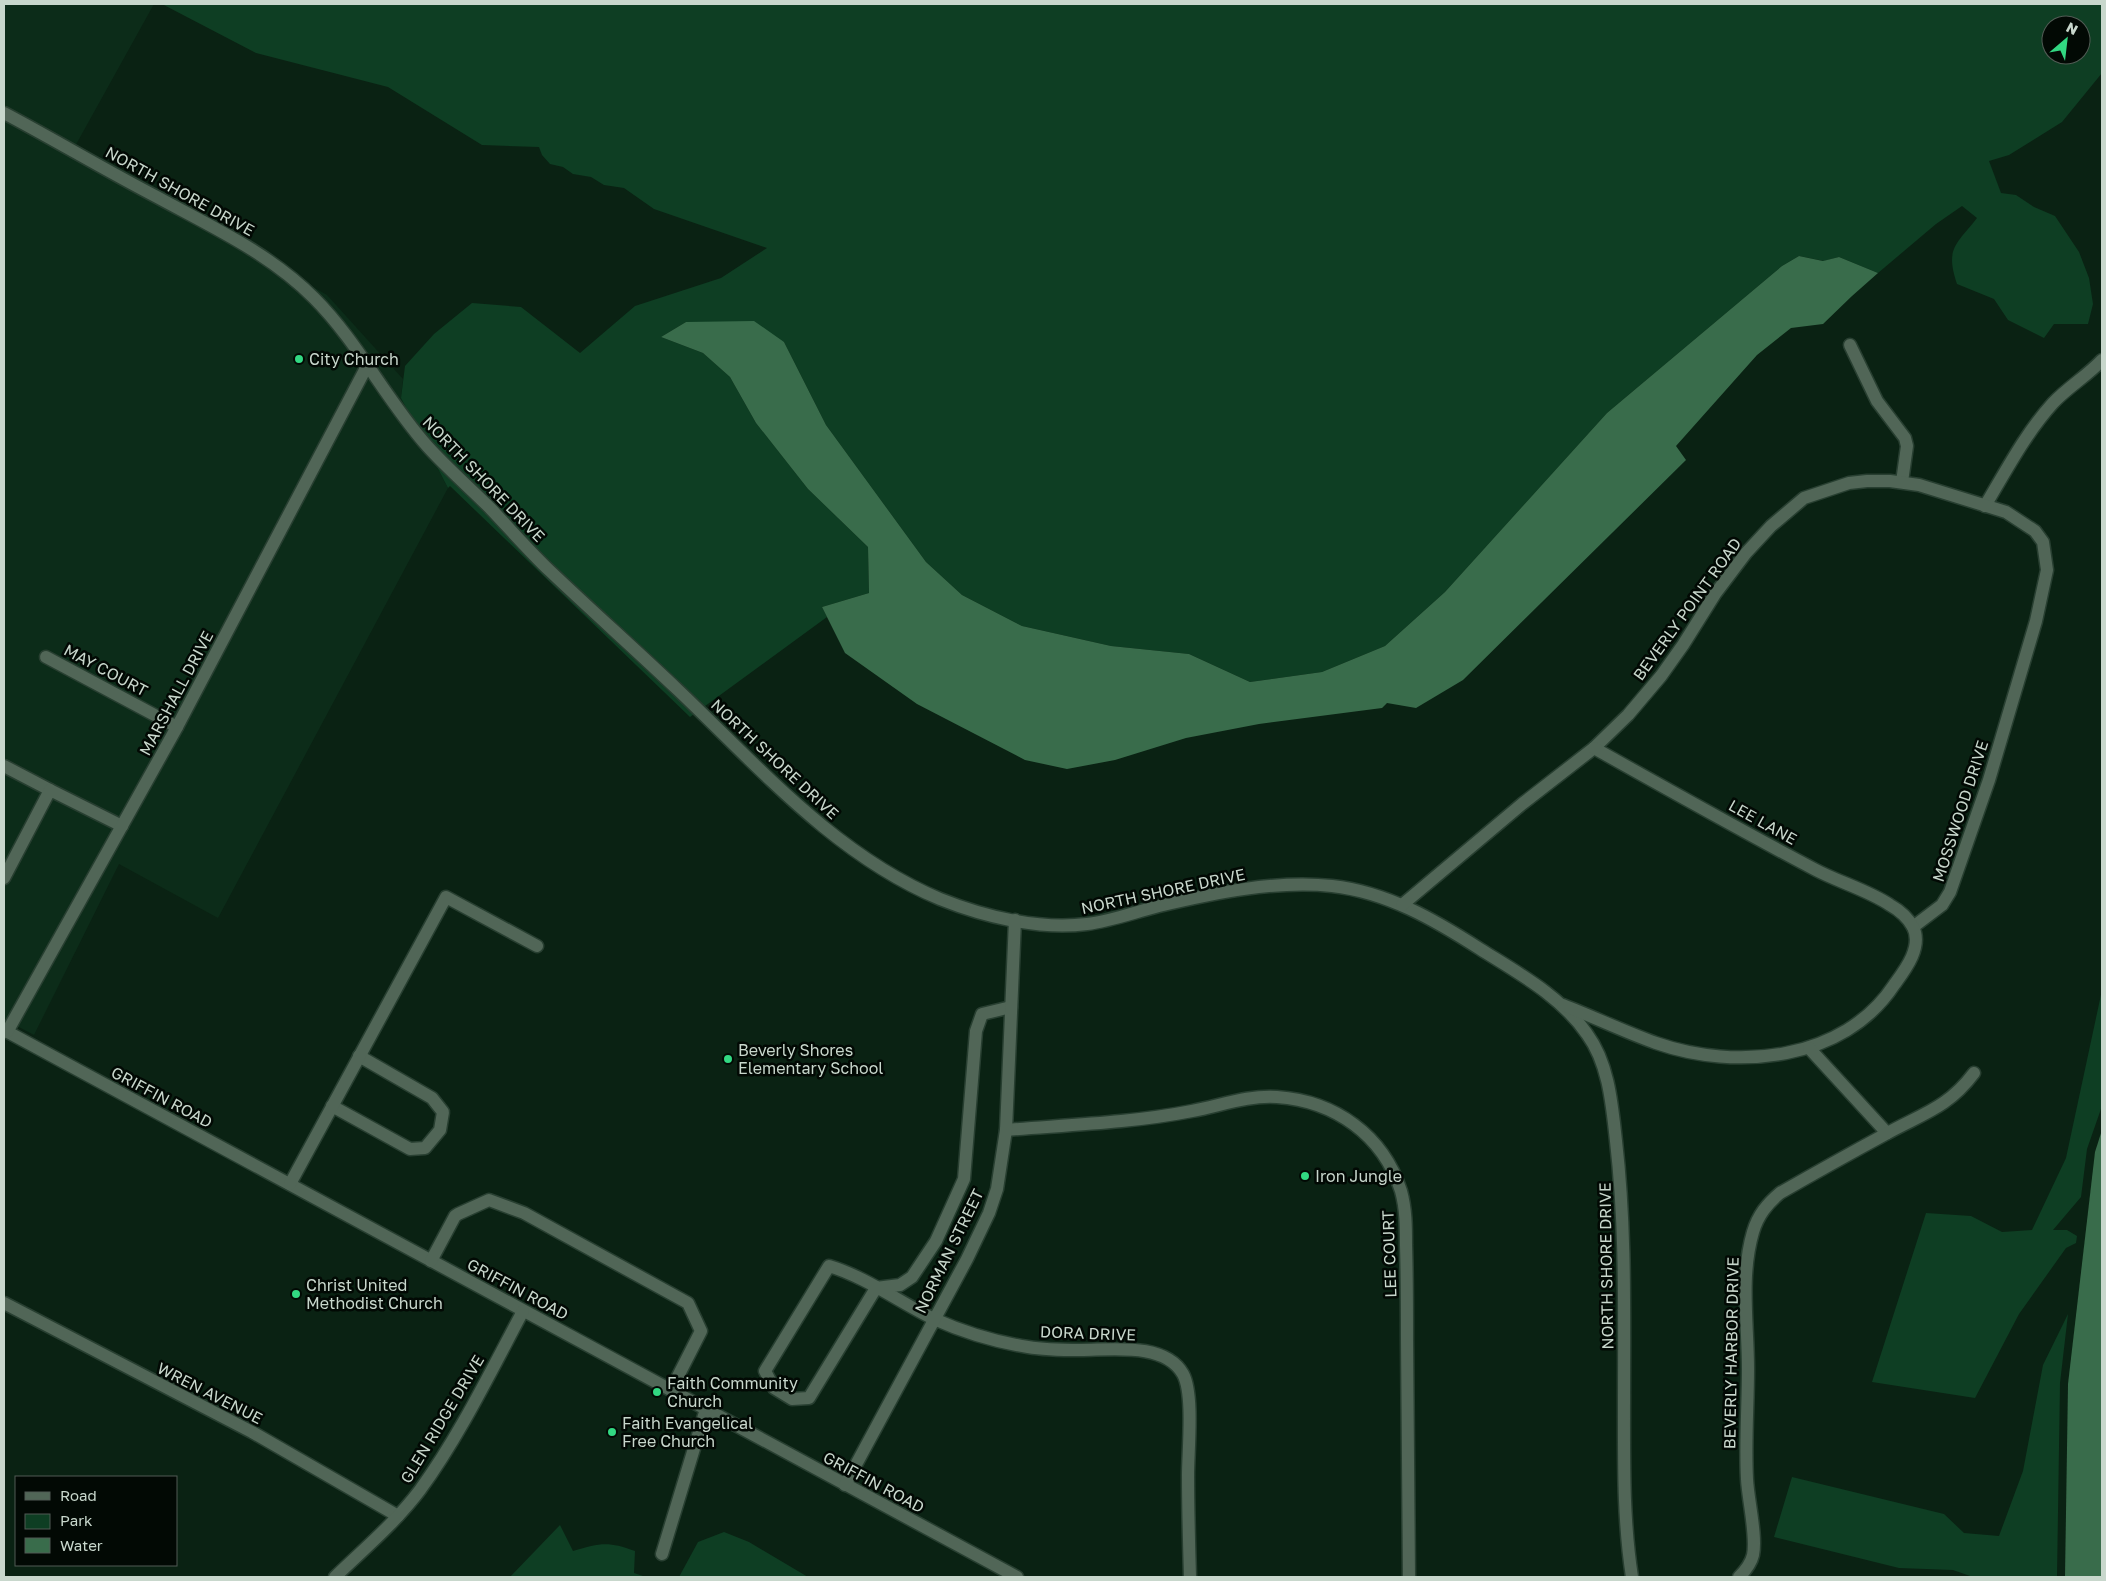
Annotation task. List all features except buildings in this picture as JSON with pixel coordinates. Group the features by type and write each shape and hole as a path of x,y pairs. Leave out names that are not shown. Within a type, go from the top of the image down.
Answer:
{"street":[{"name":"NORTH SHORE DRIVE","path":"4,113 239,240 281,270 314,297 335,321 404,418 430,449 546,567 789,798 836,838 877,866 908,883 966,908 1014,920 1053,925 1083,925 1159,906 1233,892 1301,885 1330,885 1350,889 1402,905 1443,925 1540,988 1558,1003 1583,1027 1591,1039 1604,1072 1610,1096 1622,1192 1624,1228 1624,1485 1628,1551 1632,1577"},
{"path":"1850,345 1877,401 1905,438 1907,446 1902,482"},
{"path":"1985,506 2030,430 2054,402 2089,374 2102,360"},
{"name":"MARSHALL DRIVE","path":"6,1031 177,727 367,366"},
{"name":"BEVERLY POINT ROAD","path":"1402,905 1522,804 1594,748 1628,715 1661,676 1715,594 1746,553 1771,526 1804,498 1849,483 1867,481 1902,482 1919,485 1985,506"},
{"name":"MOSSWOOD DRIVE","path":"1913,927 1932,915 1950,892 1989,780 2036,621 2046,570 2043,542 2035,531 2006,512 1985,506"},
{"name":"MAY COURT","path":"46,657 177,727"},
{"name":"LEE LANE","path":"1594,748 1835,880 1891,905 1913,927"},
{"path":"4,766 122,826"},
{"path":"4,878 50,790"},
{"path":"290,1184 446,897 538,946"},
{"name":"NORMAN STREET","path":"845,1485 989,1213 997,1189 1006,1130 1014,920"},
{"path":"1558,1003 1657,1043 1694,1052 1728,1057 1764,1056 1809,1048 1822,1044 1845,1031 1874,1011 1886,999 1910,962 1915,945 1913,927"},
{"path":"876,1288 900,1285 912,1277 936,1241 964,1179 976,1031 982,1014 1011,1007"},
{"name":"GRIFFIN ROAD","path":"6,1031 1017,1577"},
{"path":"1809,1048 1887,1133"},
{"path":"332,1106 410,1149 425,1148 440,1130 443,1112 432,1098 359,1056"},
{"name":"BEVERLY HARBOR DRIVE","path":"1739,1577 1748,1567 1753,1555 1754,1540 1748,1495 1746,1456 1748,1367 1746,1305 1748,1255 1752,1232 1766,1204 1780,1193 1887,1133 1941,1106 1955,1096 1974,1073"},
{"name":"LEE COURT","path":"1006,1130 1135,1119 1192,1111 1231,1101 1270,1096 1301,1100 1324,1106 1361,1128 1376,1145 1390,1168 1400,1190 1405,1210 1409,1577"},
{"path":"431,1261 455,1216 489,1200 533,1218 688,1303 701,1331 671,1390"},
{"name":"DORA DRIVE","path":"876,1288 809,1398 792,1399 774,1388 765,1371 829,1266 841,1269 934,1319 1001,1342 1030,1348 1078,1350 1134,1349 1154,1353 1170,1361 1182,1373 1186,1384 1190,1425 1188,1473 1190,1577"},
{"name":"WREN AVENUE","path":"4,1303 252,1432 398,1516"},
{"name":"GLEN RIDGE DRIVE","path":"335,1577 398,1516 421,1489 458,1429 524,1311"},
{"path":"662,1554 706,1409"}],"shaded area":[{"path":"4,4 154,4 73,150 327,295 403,379 401,398 448,488 218,918 119,864 34,1035 4,1019"}],"green space":[{"path":"162,4 2102,4 2102,73 2062,122 2009,155 1989,161 2001,193 2016,195 2034,207 2055,216 2079,252 2089,278 2093,304 2088,324 2054,324 2044,338 2008,320 1994,299 1957,284 1952,262 1953,254 1958,241 1977,218 1962,206 1936,224 1878,273 1839,257 1824,261 1799,256 1782,266 1607,413 1445,592 1385,646 1322,672 1250,682 1189,654 1111,646 1022,626 962,595 926,562 826,425 784,342 686,322 661,337 703,353 730,377 756,423 808,489 868,547 869,593 822,607 827,617 690,717 450,486 448,488 401,398 405,366 434,334 472,303 521,307 580,353 635,306 721,278 767,248 654,209 624,188 604,185 591,177 573,174 563,167 550,164 542,155 539,147 482,145 388,87 256,53"},
{"path":"2102,990 2102,1106 2087,1149 2081,1197 2053,1230 2067,1230 2077,1236 2076,1243 2066,1248 2019,1314 1975,1398 1872,1382 1926,1213 1971,1216 2002,1232 2032,1230 2066,1158"},
{"path":"2068,1314 2060,1383 2057,1577 1973,1577 1953,1570 1899,1568 1774,1537 1792,1477 1944,1514 1964,1533 1999,1536 2023,1471 2043,1365"},
{"path":"560,1525 573,1551 590,1546 611,1544 635,1551 634,1573 646,1577 510,1577"},
{"path":"724,1532 749,1542 808,1577 679,1577 698,1542"}],"water":[{"path":"1799,256 1823,261 1839,257 1878,273 1823,324 1791,328 1757,355 1676,446 1686,460 1463,680 1416,708 1387,703 1382,708 1259,724 1186,738 1115,760 1067,769 1025,760 917,704 845,653 822,607 869,593 868,547 808,489 756,423 730,377 703,353 661,337 686,322 754,321 784,342 826,425 926,562 962,595 1022,626 1111,646 1189,654 1250,682 1322,672 1385,646 1445,592 1607,413 1782,266"},
{"path":"2102,1130 2102,1577 2065,1577 2068,1384 2095,1152"}],"place":[{"name":"City Church","path":"299,359"},
{"name":"Beverly Shores Elementary School","path":"728,1059"},
{"name":"Iron Jungle","path":"1305,1176"},
{"name":"Christ United Methodist Church","path":"296,1294"},
{"name":"Faith Community Church","path":"657,1392"},
{"name":"Faith Evangelical Free Church","path":"612,1432"}]}
